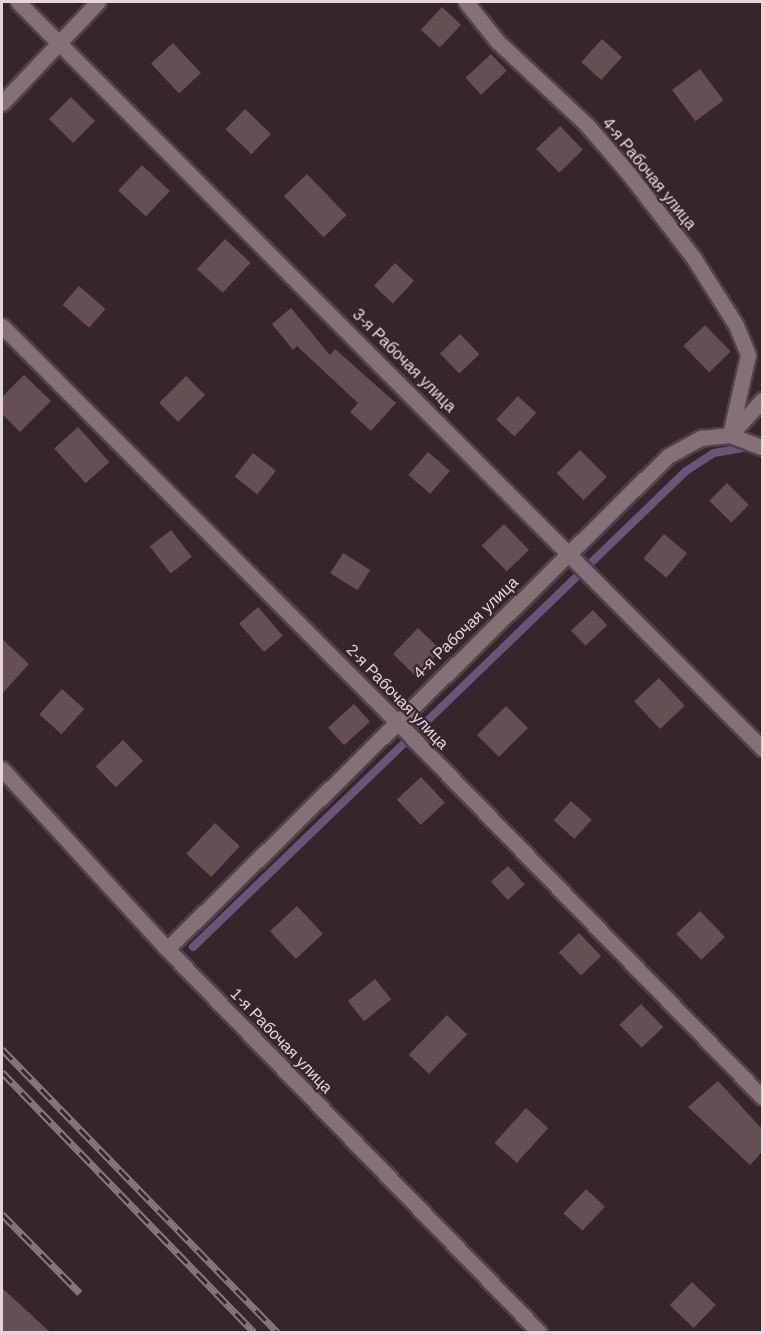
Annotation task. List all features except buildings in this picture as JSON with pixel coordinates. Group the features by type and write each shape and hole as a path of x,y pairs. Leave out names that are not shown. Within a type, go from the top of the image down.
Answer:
{"street":[{"name":"3-я Рабочая улица","path":"18,2 570,552 762,748"},
{"path":"2,103 61,44 98,2"},
{"name":"4-я Рабочая улица","path":"466,2 496,41 587,125 628,174 693,257 736,325 748,355 730,435"},
{"name":"2-я Рабочая улица","path":"2,327 396,721 762,1097"},
{"path":"730,435 762,400"},
{"name":"4-я Рабочая улица","path":"167,950 396,721 668,456 701,438 730,435 762,447"},
{"name":"1-я Рабочая улица","path":"2,769 167,950 539,1332"}],"waterway":[{"path":"193,947 686,471 714,453 752,446"}],"railway":[{"path":"2,1049 277,1332"},
{"path":"2,1072 254,1332"},
{"path":"2,1214 80,1293"}]}
